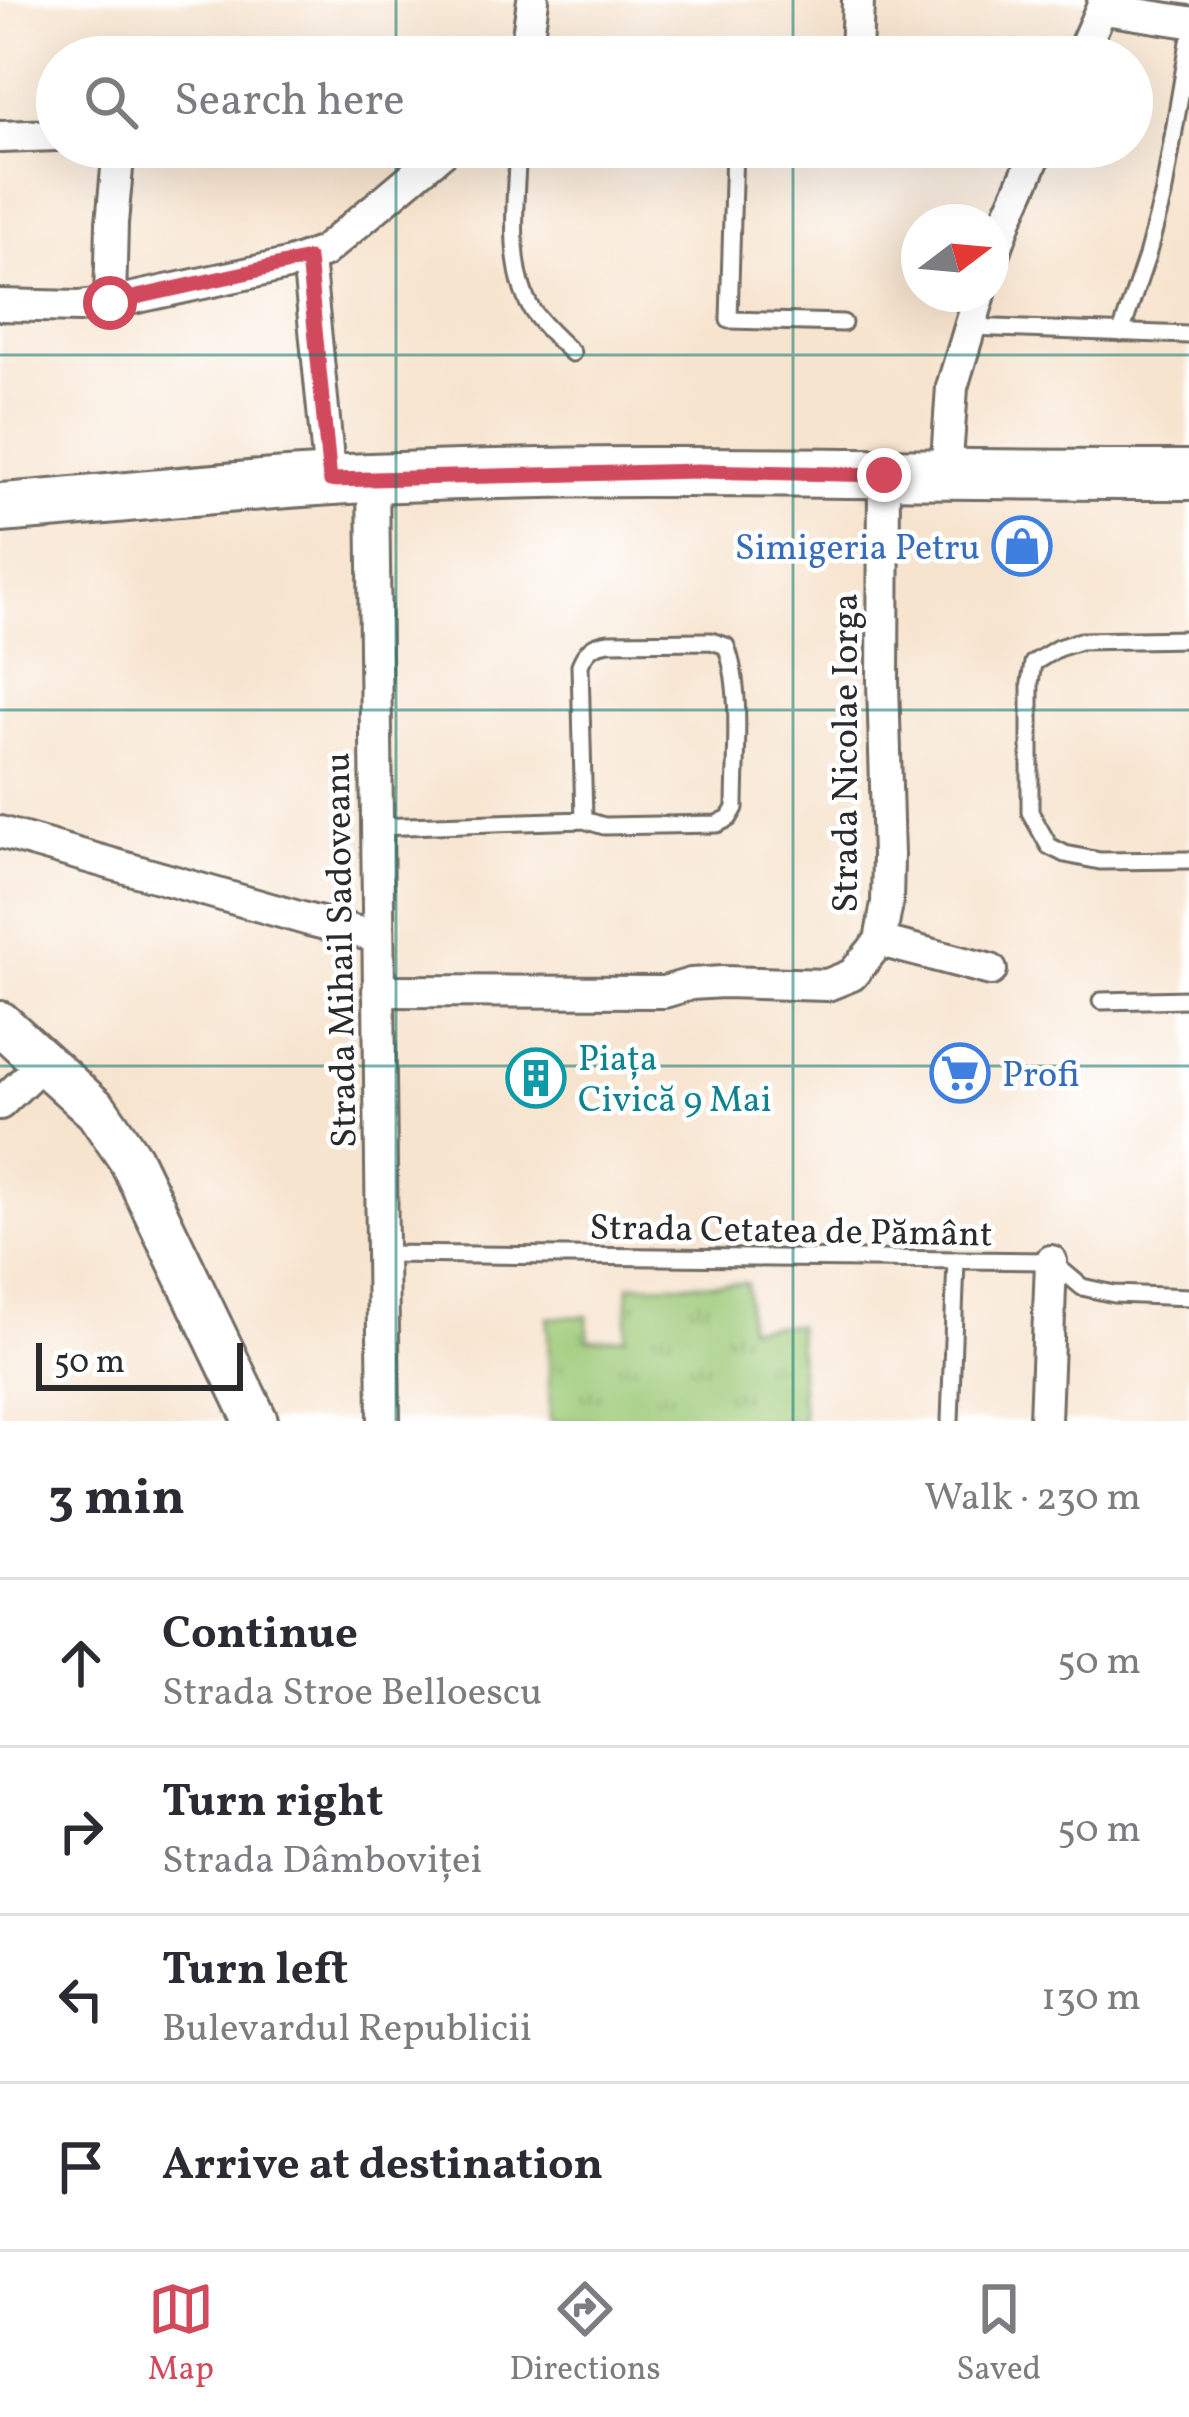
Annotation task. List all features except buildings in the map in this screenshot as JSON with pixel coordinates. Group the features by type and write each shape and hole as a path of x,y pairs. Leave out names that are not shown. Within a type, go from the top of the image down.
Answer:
{"main road":[{"path":"0,508 352,479 698,471 1189,475"},
{"path":"0,1023 107,1122 130,1159 256,1421"}],"street":[{"path":"528,36 533,0"},
{"path":"857,36 858,0"},
{"path":"1090,36 1104,5 1189,22"},
{"path":"0,137 36,136"},
{"path":"110,303 117,168"},
{"path":"0,305 60,308 110,303 308,259 338,242 421,168"},
{"path":"1009,214 1030,168"},
{"name":"Strada Mihail Sadoveanu","path":"308,259 352,479 376,827 384,1421"},
{"path":"946,475 952,387 973,312"},
{"name":"Strada Nicolae Iorga","path":"378,992 664,992 723,982 827,985 852,976 880,941 887,904 884,475"},
{"path":"0,832 378,937"},
{"path":"880,941 991,970"},
{"path":"0,1104 44,1062"},
{"path":"1045,1421 1051,1262"}],"lane":[{"path":"1121,333 1180,149 1189,42"},
{"path":"517,168 515,247 522,282 532,310 572,353"},
{"path":"733,168 729,320 843,323"},
{"path":"968,327 1189,335"},
{"path":"1189,639 1080,641 1034,664 1030,812 1049,846 1065,854 1100,861 1189,860"},
{"path":"376,827 584,820 604,826 717,824 729,818 735,808 735,686 726,646 711,641 609,642 585,652 580,665 584,820"},
{"path":"1100,1001 1189,999"},
{"name":"Strada Cetatea de Pământ","path":"382,1254 1051,1262 1082,1287 1114,1294 1189,1297"},
{"path":"950,1421 956,1260"}],"green space":[{"path":"747,1283 748,1327 797,1325 803,1421 550,1421 548,1318 587,1316 589,1340 626,1337 629,1285"}],"place":[{"name":"Simigeria Petru","path":"1022,546"},
{"name":"Profi","path":"960,1073"},
{"name":"Piața Civică 9 Mai","path":"536,1078"}],"route":[{"path":"110,303 308,259 330,480 698,471 884,475"}]}
